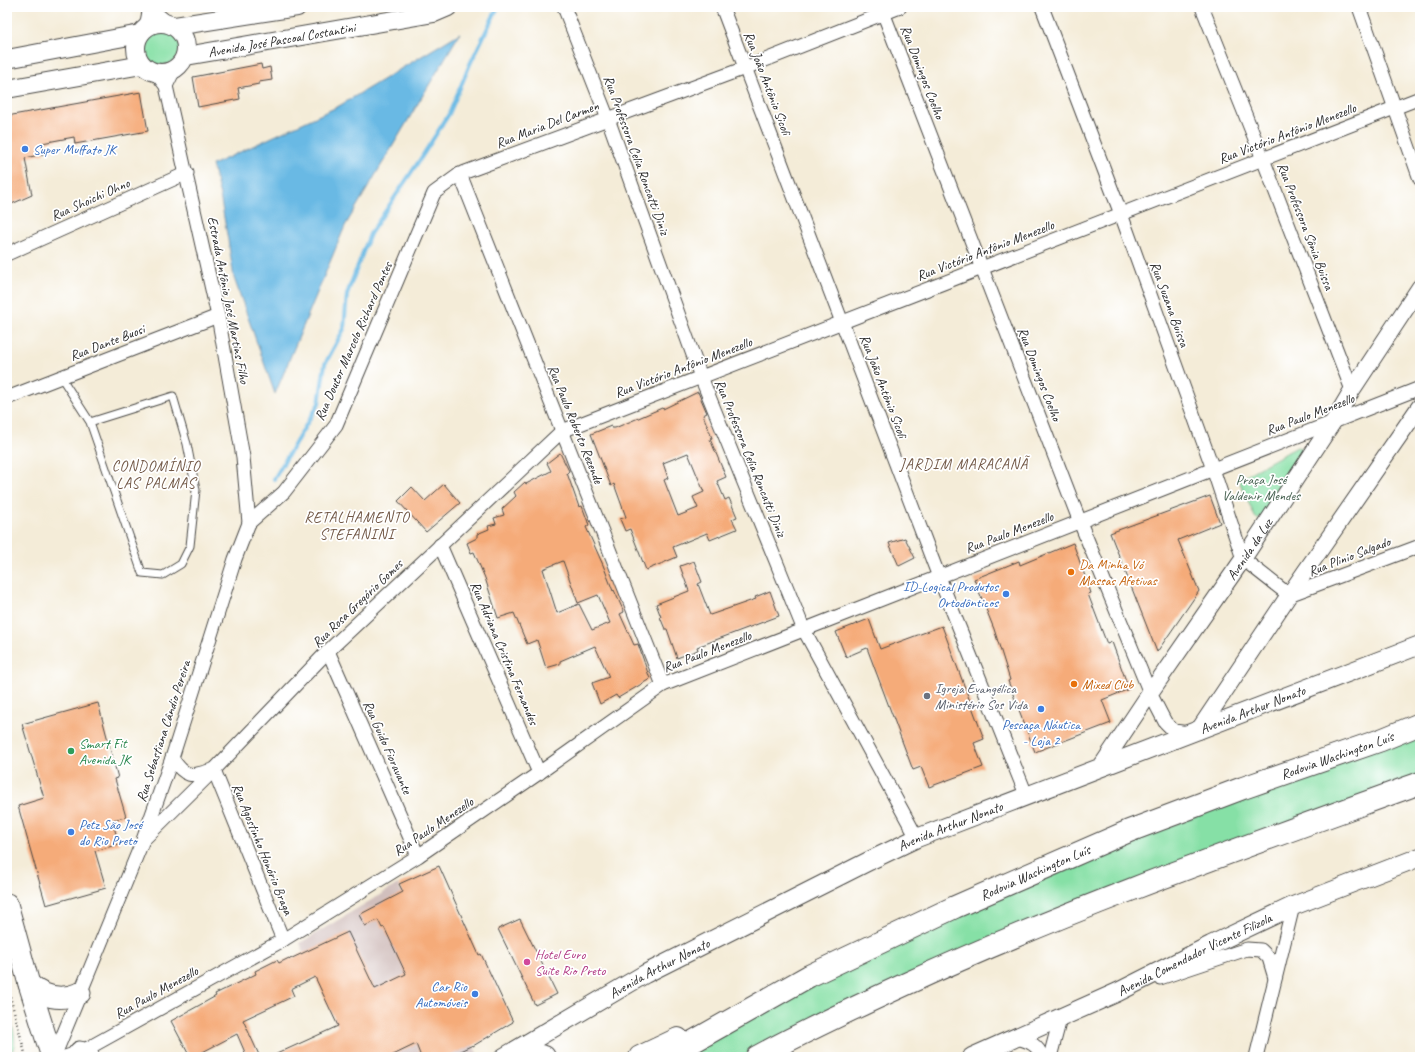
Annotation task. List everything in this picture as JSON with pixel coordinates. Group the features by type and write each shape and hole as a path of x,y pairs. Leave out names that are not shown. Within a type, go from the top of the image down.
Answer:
{"highway":[{"name":"Rodovia Washington Luís","path":"666,1057 809,976 955,906 1129,830 1251,785 1381,740 1420,724"},
{"path":"757,1057 797,1035 950,964 1072,912 1420,783"},
{"path":"781,1057 863,1014 950,964"},
{"path":"640,1057 809,976"},
{"path":"520,1057 536,1055 544,1057"}],"main road":[{"name":"Avenida José Pascoal Costantini","path":"172,25 297,7"},
{"name":"Avenida José Pascoal Costantini","path":"186,56 434,13 448,7"},
{"path":"7,60 143,31 153,24 161,22 172,25 181,32 186,39 187,48 186,56 181,64 159,73 7,89"},
{"path":"143,31 137,42 136,50 138,58 159,73"},
{"name":"Avenida Arthur Nonato","path":"504,1057 645,974 862,864 917,838 1028,797 1420,645"},
{"name":"Avenida Comendador Vicente Filizola","path":"979,1055 1118,992 1293,906 1420,857"},
{"path":"7,904 29,984 53,1057"},
{"path":"29,984 42,993 57,998 72,996 80,993"}],"street":[{"name":"Rua Professora Celia Roncatti Diniz","path":"564,7 608,119 701,377 804,630 917,838"},
{"name":"Rua João Antônio Sicoli","path":"722,7 939,577 1028,797"},
{"name":"Rua Maria Del Carmen","path":"434,193 460,174 746,68 882,10 900,7"},
{"name":"Rua Suzana Buissa","path":"1042,7 1121,214 1244,559"},
{"name":"Rua Professora Sônia Buissa","path":"1202,7 1263,159 1352,390"},
{"path":"1359,7 1420,179"},
{"path":"143,31 151,8 172,25"},
{"name":"Rua Domingos Coelho","path":"882,10 1080,522 1150,693 1164,722 1174,731 1194,732"},
{"name":"Estrada Antônio José Martins Filho","path":"159,73 187,173 218,316 243,457 249,523"},
{"name":"Rua Victório Antônio Menezello","path":"562,431 1420,98"},
{"name":"Rua Shoichi Ohno","path":"7,254 187,173"},
{"name":"Rua Paulo Roberto Rezende","path":"460,174 662,686"},
{"name":"Rua Doutor Marcelo Richard Pontes","path":"249,523 284,492 336,425 434,193"},
{"name":"Avenida da Luz","path":"1100,768 1150,693 1244,559 1333,422 1352,390 1420,288"},
{"name":"Rua Dante Buosi","path":"7,398 218,316"},
{"name":"Rua Paulo Menezello","path":"82,1054 283,940 418,856 539,774 662,686 1420,388"},
{"path":"1194,732 1420,406"},
{"name":"Rua Rosa Gregório Gomes","path":"143,840 214,770 328,651 562,431"},
{"name":"Rua Sebastiana Cândio Pereira","path":"53,1057 143,840 172,758 235,559 249,523"},
{"name":"Rua Adriana Cristina Fernandes","path":"440,545 539,774"},
{"name":"Rua Plinio Salgado","path":"1289,595 1420,546"},
{"path":"1244,559 1289,595"},
{"name":"Rua Guido Fioravante","path":"328,651 418,856"},
{"path":"172,758 179,770 186,774 199,775 214,770"},
{"name":"Rua Agostinho Honório Braga","path":"214,770 283,940"},
{"path":"1256,1057 1293,906"},
{"path":"1118,992 1247,949 1261,950 1269,958 1275,978"},
{"path":"1050,1057 1060,1019"},
{"path":"1017,1038 1030,1042 1040,1050 1042,1057"}],"lane":[{"path":"61,377 90,422 142,573 163,575 181,564 190,546 196,490 187,444 173,396 90,422"}],"path":[{"path":"7,985 26,1057"}],"shaded area":[{"path":"398,884 479,1057 352,1057 300,943"}],"green space":[{"path":"166,29 175,34 179,40 179,54 175,60 166,65 158,65 149,60 145,54 144,43 149,34 155,30"},
{"name":"Praça José Valdenir Mendes","path":"1297,447 1305,449 1302,456 1264,515 1257,519 1239,479"},
{"path":"1420,731 1420,776 826,1014 741,1057 680,1057 812,984 1085,858"},
{"path":"7,1002 14,1033 15,1045 13,1050 7,1052"}],"water":[{"path":"460,33 345,226 275,394 234,278 220,195 212,165 339,106"}],"building":[{"path":"261,64 262,69 270,67 272,80 238,88 240,99 198,107 193,77"},
{"name":"Super Muffato JK","path":"141,92 148,131 75,144 74,137 42,143 44,154 25,158 32,195 7,206 7,116"},
{"path":"698,392 707,413 703,415 712,438 710,439 726,477 717,481 725,500 729,498 737,517 732,519 737,529 710,540 707,533 673,547 677,557 646,570 630,529 625,531 620,519 626,517 614,484 611,486 591,434 611,426 612,428 615,428 662,408 663,409","holes":["688,453 704,492 693,497 698,508 678,516 664,480 668,478 663,463"]},
{"path":"560,453 569,471 567,473 579,507 582,506 589,525 586,527 613,591 614,590 624,612 620,614 634,645 638,644 650,679 618,698 616,695 600,704 592,683 609,677 595,646 560,661 560,664 546,668 537,640 527,644 514,613 498,618 485,578 474,552 471,553 467,543 477,538 477,534 489,529 488,526 496,524 494,518 504,515 502,509 516,496 514,492 525,482 526,484 551,471 547,463","holes":["563,561 578,603 598,595 610,623 592,630 579,604 557,613 543,569"]},
{"path":"444,484 460,503 426,532 398,501 412,487 425,501"},
{"path":"1210,496 1220,523 1178,540 1199,591 1157,652 1110,533"},
{"path":"905,538 915,558 899,566 889,543"},
{"path":"1073,543 1091,593 1088,594 1107,644 1112,642 1129,689 1102,700 1111,723 1035,752 1008,681 1010,680 994,629 974,579 1019,561 1020,565"},
{"path":"694,561 702,582 698,584 710,615 756,599 755,597 770,591 779,616 697,647 698,650 677,658 656,604 689,591 680,566"},
{"name":"Igreja Evangélica Ministério Sos Vida","path":"869,619 880,649 942,626 984,739 974,743 983,767 929,787 921,767 913,770 867,648 846,657 836,632"},
{"path":"98,703 118,778 115,779 126,817 112,820 119,844 95,851 106,888 46,905 18,806 44,798 22,724"},
{"path":"439,866 479,955 481,954 513,1022 473,1046 447,1057 421,1057 416,1044 389,1057 270,1057 338,1026 315,977 291,989 294,996 243,1020 260,1057 247,1057 237,1034 193,1057 190,1057 171,1021 216,996 215,994 256,974 255,971 277,960 279,963 289,958 290,959 348,932 375,989 406,974 384,927 382,928 378,920 365,926 359,915 403,892 399,884"},
{"name":"Hotel Euro Suite Rio Preto","path":"520,919 557,994 535,1005 498,929"}],"waterway":[{"path":"274,479 319,403 325,364 344,329 347,294 370,234 449,114 470,64 497,9"}],"place":[{"name":"Super Muffato JK","path":"25,149"},
{"name":"Da Minha Vó Massas Afetivas","path":"1071,572"},
{"name":"ID-Logical Produtos Ortodônticos","path":"1006,594"},
{"name":"Mixed Club","path":"1074,684"},
{"name":"Igreja Evangélica Ministério Sos Vida","path":"927,696"},
{"name":"Pescaça Náutica - Loja 2","path":"1041,709"},
{"name":"Smart Fit Avenida JK","path":"71,751"},
{"name":"Petz São José do Rio Preto","path":"71,832"},
{"name":"Hotel Euro Suite Rio Preto","path":"527,962"},
{"name":"Car Rio Automóveis","path":"475,994"}],"district":[{"name":"JARDIM MARACANÃ","path":"964,464"},
{"name":"CONDOMÍNIO LAS PALMAS","path":"156,474"},
{"name":"RETALHAMENTO STEFANINI","path":"357,526"}]}
